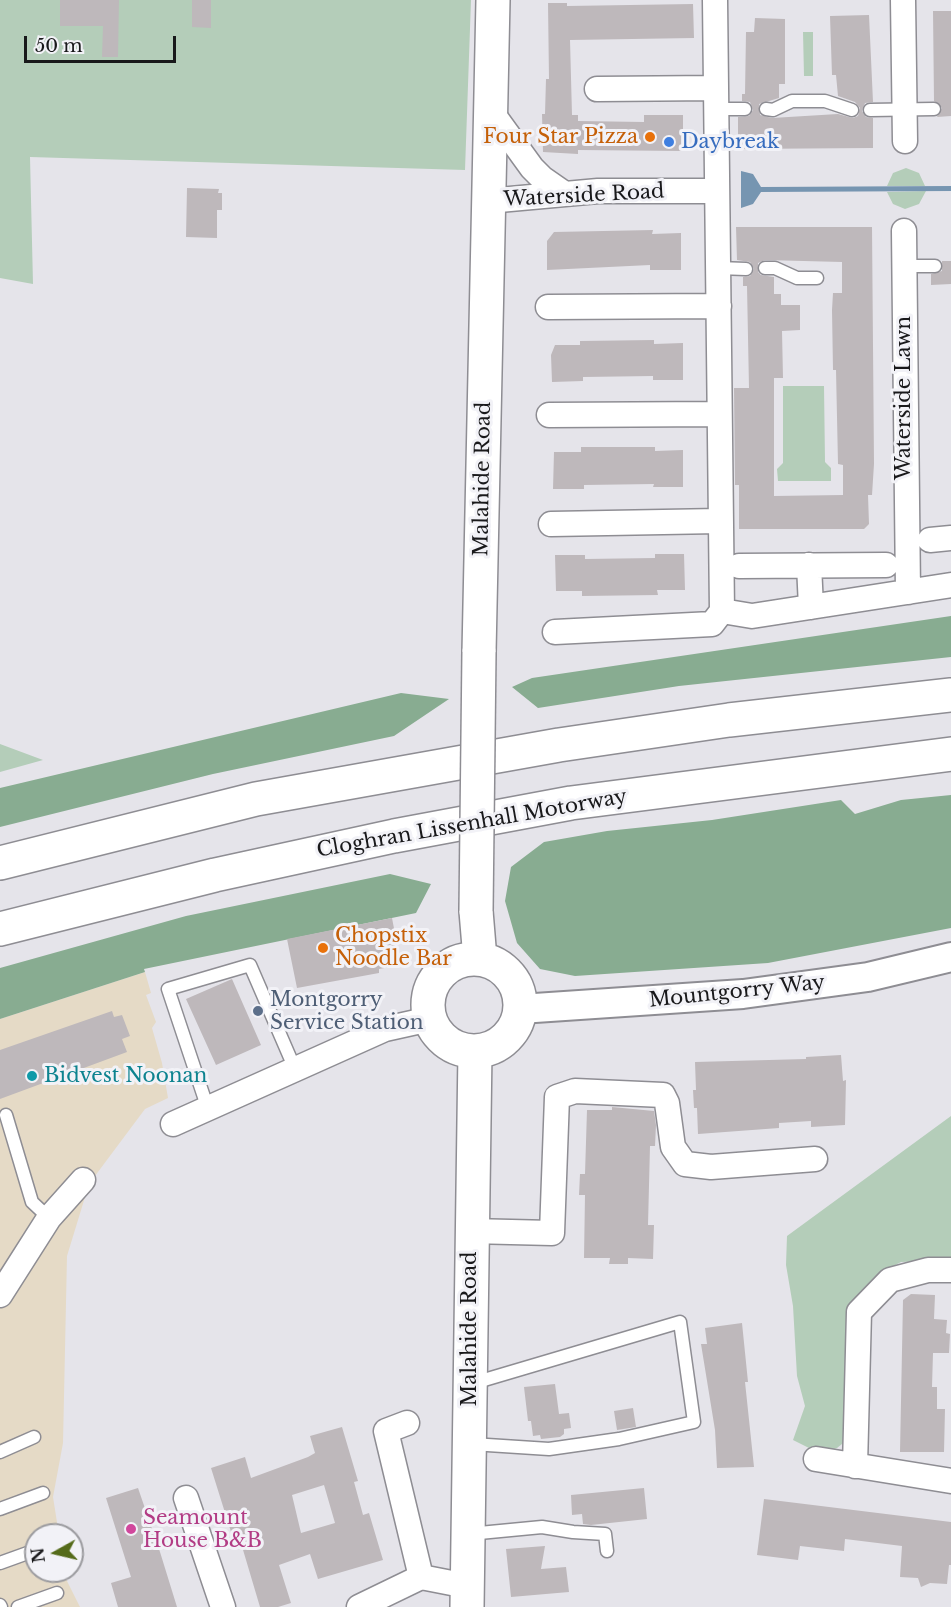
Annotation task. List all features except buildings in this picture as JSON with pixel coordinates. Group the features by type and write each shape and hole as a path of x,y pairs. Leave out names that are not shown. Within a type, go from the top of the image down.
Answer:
{"main road":[{"name":"Malahide Road","path":"480,959 476,910 479,652 493,0"},
{"path":"0,863 256,799 559,745 729,720 951,695"},
{"name":"Cloghran Lissenhall Motorway","path":"0,928 215,875 394,836 559,805 951,754"},
{"path":"480,959 493,963 514,981 519,994 520,1009 510,1034 501,1043 475,1051 460,1049 447,1042 436,1032 430,1019 428,1006 434,980 454,963 480,959"},
{"name":"Malahide Road","path":"467,1597 470,1231 475,1120 475,1051"}],"street":[{"path":"555,632 712,624 722,611 715,0"},
{"path":"903,0 905,141"},
{"path":"597,89 716,98"},
{"path":"490,110 537,173 565,194"},
{"name":"Waterside Road","path":"488,201 598,191 716,191"},
{"name":"Waterside Lawn","path":"904,231 896,564 908,592"},
{"path":"548,307 719,306"},
{"path":"549,415 719,414"},
{"path":"551,524 720,521"},
{"path":"739,566 896,564"},
{"path":"809,565 811,607"},
{"path":"722,611 752,616 951,585"},
{"name":"Mountgorry Way","path":"520,1009 743,994 868,977 951,957"},
{"path":"173,1124 385,1029 430,1019"},
{"path":"470,1231 552,1233 557,1097 575,1091 663,1095 667,1103 673,1147 685,1164 711,1167 815,1159"},
{"path":"0,1295 49,1218 83,1180"},
{"path":"855,1466 859,1312 890,1280 928,1270 951,1270"},
{"path":"407,1423 386,1431 422,1577"},
{"path":"816,1459 951,1481"},
{"path":"186,1498 223,1607"},
{"path":"359,1607 422,1577 467,1597"}],"lane":[{"path":"716,98 744,110"},
{"path":"766,109 773,110 792,101 825,101 852,110"},
{"path":"870,110 934,109"},
{"path":"904,266 935,266"},
{"path":"718,268 746,269"},
{"path":"765,268 775,268 797,278 817,278"},
{"path":"208,1109 168,989 250,964 295,1069"},
{"path":"6,1115 32,1202 49,1218"},
{"path":"469,1377 484,1380 680,1322 694,1422 619,1439 549,1449 469,1444"},
{"path":"0,1452 34,1437"},
{"path":"0,1509 43,1493"},
{"path":"468,1534 542,1527 605,1534 607,1551"},
{"path":"0,1563 24,1554"},
{"path":"18,1607 57,1593"}],"shaded area":[{"path":"145,972 151,993 146,995 156,1022 152,1028 162,1063 168,1098 145,1109 89,1184 67,1256 63,1443 53,1497 57,1523 24,1523 24,1583 68,1583 80,1607 0,1607 0,1019"}],"green space":[{"path":"0,0 471,0 465,170 30,157 33,284 0,278"},
{"path":"803,32 813,32 813,76 804,76"},
{"path":"906,168 919,173 925,186 887,186 893,173"},
{"path":"926,191 919,204 905,209 893,204 887,192"},
{"path":"783,386 824,386 825,462 831,468 831,481 778,481 777,469 783,463"},
{"path":"951,616 951,657 679,686 538,708 512,687 532,678"},
{"path":"401,693 449,699 394,736 213,774 0,827 0,788"},
{"path":"0,744 43,760 0,772"},
{"path":"951,795 951,928 768,963 575,976 540,969 517,943 505,901 511,867 544,842 607,831 712,820 841,800 855,814 901,800"},
{"path":"390,874 431,884 416,913 144,969 145,972 0,1019 0,968 186,916"},
{"path":"951,1116 951,1260 901,1262 878,1274 862,1291 851,1311 847,1440 837,1448 827,1451 813,1450 793,1440 805,1406 797,1376 793,1306 786,1265 787,1236"}],"water":[{"path":"741,171 753,174 761,187 951,186 951,191 761,192 753,204 741,208"}],"place":[{"name":"Four Star Pizza","path":"650,137"},
{"name":"Daybreak","path":"669,142"},
{"name":"Chopstix Noodle Bar","path":"323,948"},
{"name":"Montgorry Service Station","path":"258,1011"},
{"name":"Bidvest Noonan","path":"32,1076"},
{"name":"Seamount House B&B","path":"131,1529"}]}
